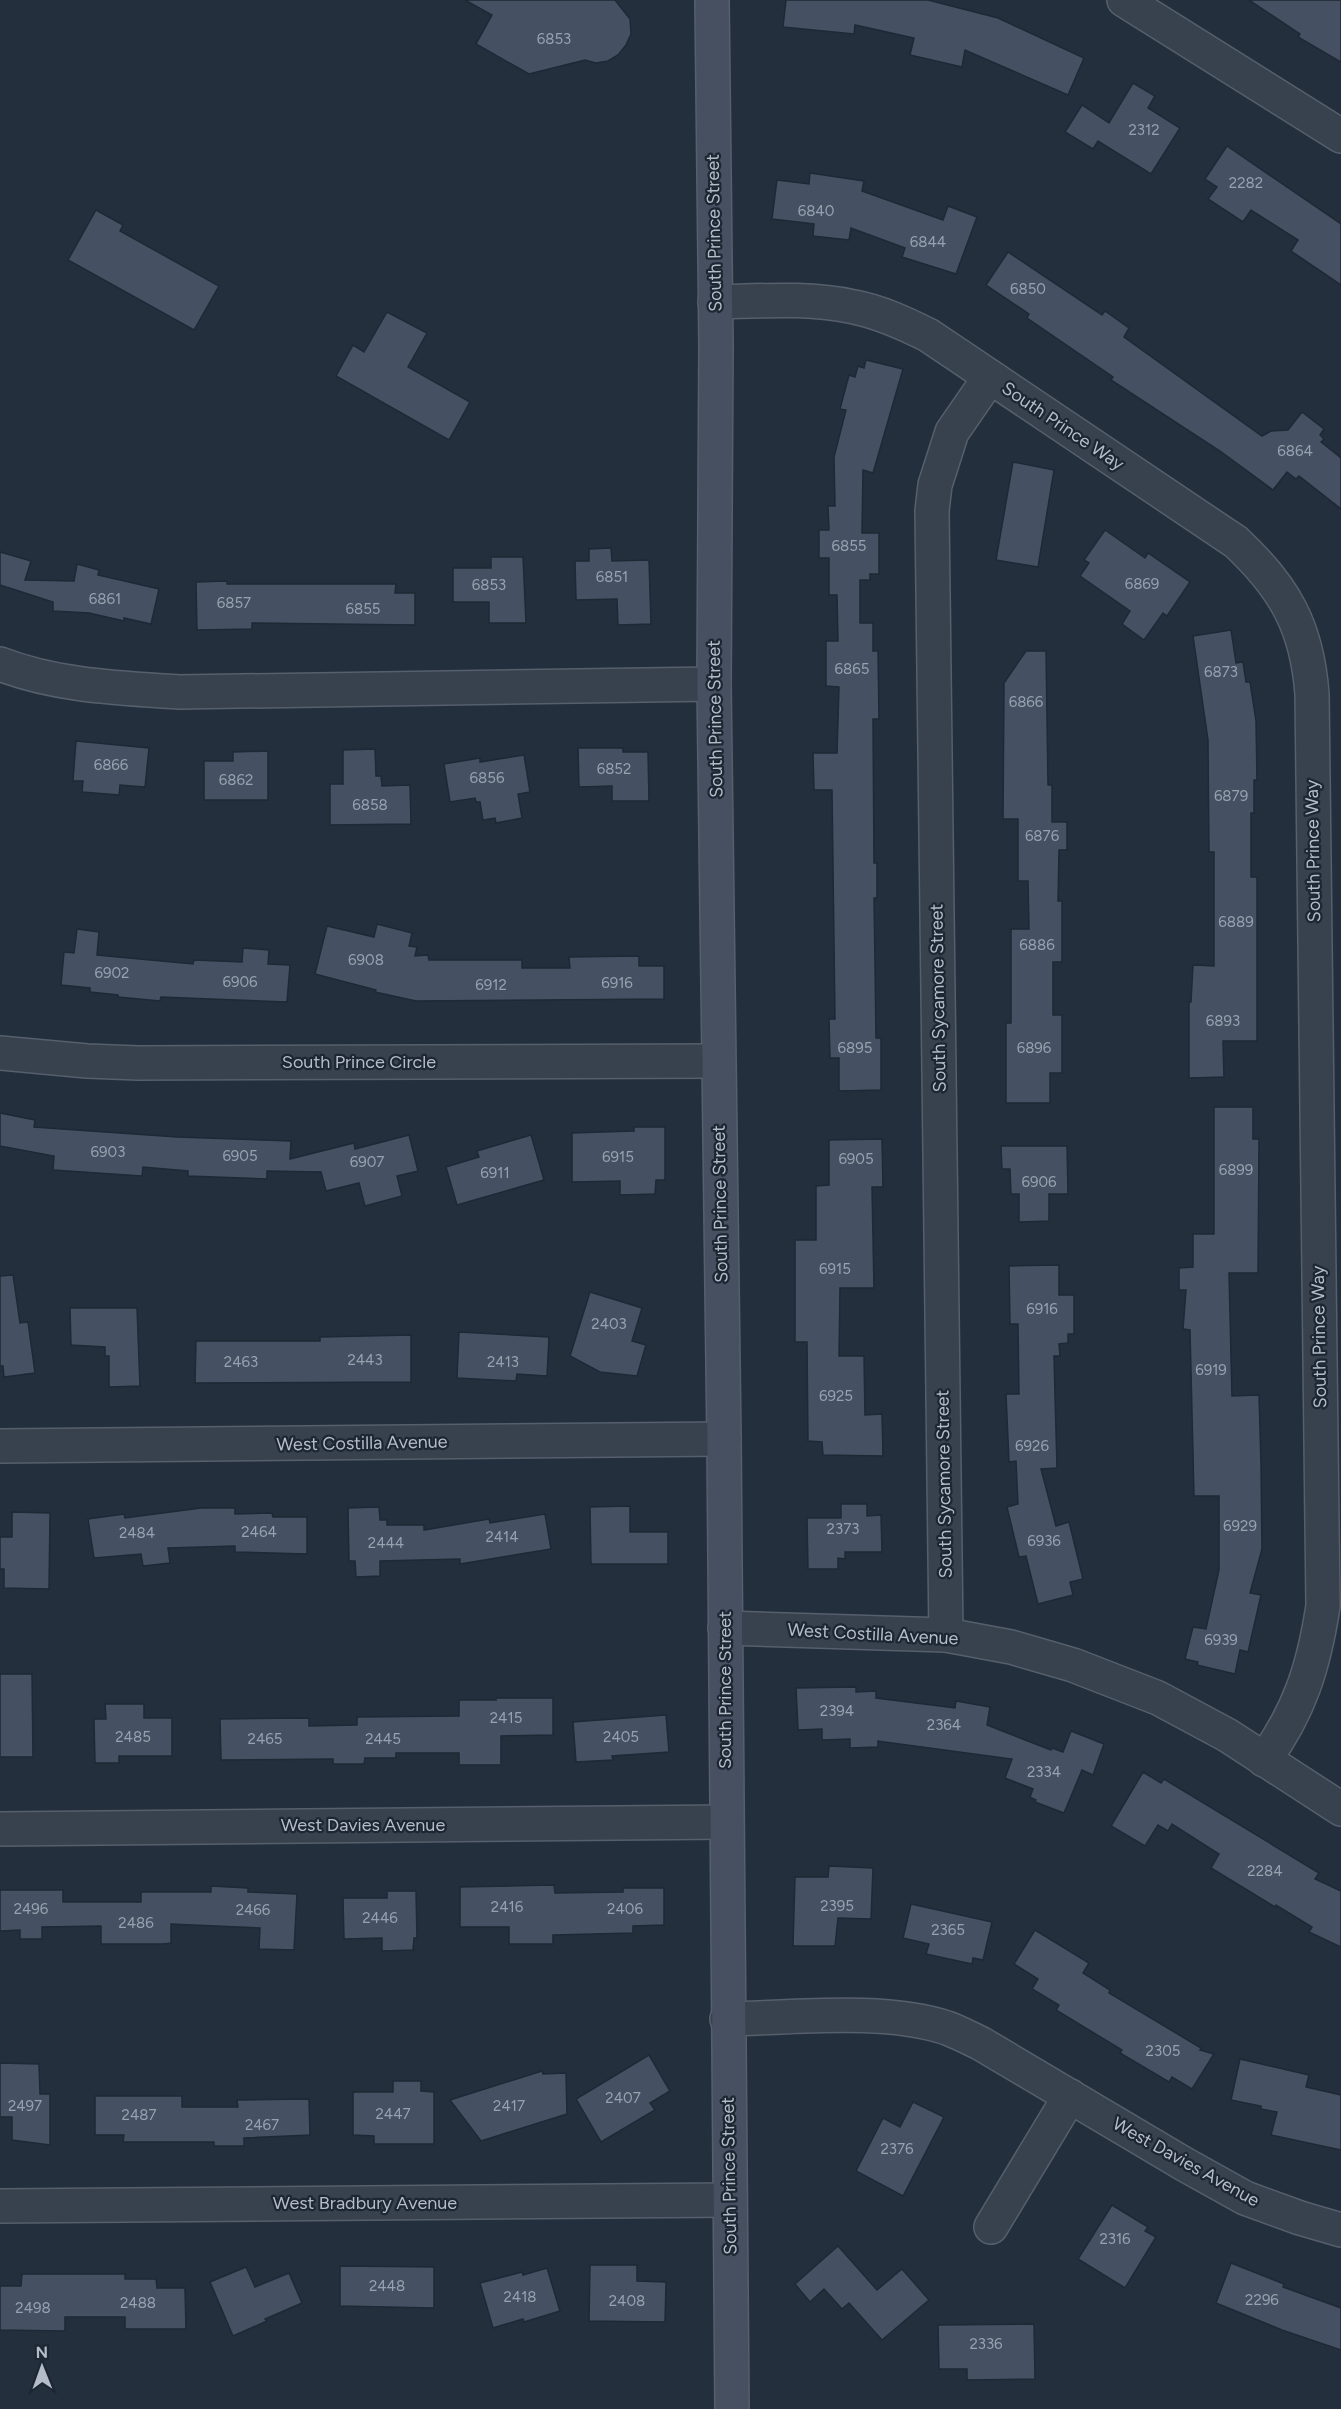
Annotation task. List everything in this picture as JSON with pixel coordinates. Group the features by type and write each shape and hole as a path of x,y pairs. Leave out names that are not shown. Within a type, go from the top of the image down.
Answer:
{"street":[{"name":"South Prince Street","path":"712,0 715,302 714,684 724,1439 732,2409"},
{"path":"1124,0 1341,136"},
{"name":"South Prince Way","path":"715,302 811,301 854,307 892,318 928,335 1245,550 1262,566 1281,592 1302,637 1310,674 1323,1606 1317,1644 1305,1688 1279,1740 1264,1760"},
{"name":"South Sycamore Street","path":"946,1635 932,511 939,466 952,432 990,377"},
{"path":"0,664 19,671 91,686 179,692 714,684"},
{"name":"South Prince Circle","path":"0,1053 138,1063 718,1060"},
{"name":"West Costilla Avenue","path":"0,1446 724,1439"},
{"name":"West Costilla Avenue","path":"725,1628 946,1635 1011,1647 1073,1665 1147,1694 1227,1736 1341,1809"},
{"name":"West Davies Avenue","path":"0,1829 726,1822"},
{"name":"West Davies Avenue","path":"727,2019 866,2016 946,2028 980,2043 1245,2198 1341,2230"},
{"path":"992,2227 1070,2096"},
{"name":"West Bradbury Avenue","path":"0,2205 730,2200"}],"building":[{"path":"465,0 615,0 630,19 631,34 618,55 608,61 596,63 585,60 529,74 476,44 492,15"},
{"path":"786,0 928,0 998,18 1084,58 1068,95 965,50 962,67 910,55 914,38 855,25 854,34 783,27"},
{"path":"1249,0 1341,0 1341,62 1298,37 1300,34"},
{"path":"1133,83 1155,96 1148,108 1180,128 1151,174 1098,141 1093,149 1065,132 1082,105 1109,123"},
{"path":"1227,146 1341,224 1341,285 1291,251 1298,240 1251,210 1243,222 1208,199 1217,187 1205,179"},
{"path":"810,173 864,181 862,191 943,220 948,206 977,217 956,274 902,257 905,248 851,228 849,240 813,236 814,224 772,219 777,180 809,184"},
{"path":"96,210 123,225 120,231 219,286 194,330 68,260"},
{"path":"1008,252 1102,315 1105,311 1129,328 1124,337 1262,436 1271,431 1288,430 1302,412 1324,429 1320,435 1324,439 1321,442 1341,458 1341,509 1299,476 1296,479 1287,472 1273,490 1220,451 1111,380 1113,377 1027,318 1029,314 986,285"},
{"path":"387,312 427,333 408,367 470,402 449,440 336,376 353,345 364,352"},
{"path":"866,360 903,369 873,473 863,470 862,533 879,533 879,574 870,574 870,580 860,580 860,623 873,623 873,651 878,651 879,719 873,719 874,863 877,863 877,898 874,898 876,1038 881,1038 881,1090 839,1091 839,1058 830,1058 829,1019 835,1019 832,790 814,790 813,753 837,753 839,687 826,686 826,641 838,641 837,595 829,595 829,558 819,558 819,530 829,530 828,506 835,506 834,457 846,410 840,409 849,375 855,377 858,366 864,368"},
{"path":"1013,462 1054,470 1038,567 996,560"},
{"path":"1105,530 1145,558 1148,553 1190,582 1167,616 1163,613 1144,640 1122,624 1130,611 1080,576 1089,563 1084,560"},
{"path":"611,548 612,561 649,560 651,624 618,625 617,599 576,600 575,561 589,561 589,549"},
{"path":"0,552 31,561 25,580 74,581 77,564 99,570 98,575 159,589 151,624 89,613 53,611 53,602 0,585"},
{"path":"491,557 523,557 526,623 489,623 489,602 453,602 453,568 491,568"},
{"path":"227,581 227,584 396,584 395,593 415,593 415,625 252,623 252,629 197,630 196,582"},
{"path":"1231,630 1236,663 1243,662 1246,682 1250,682 1256,721 1257,780 1254,780 1254,813 1251,813 1251,877 1257,877 1257,1041 1223,1041 1224,1077 1189,1078 1189,1002 1191,1002 1193,965 1214,966 1214,852 1209,852 1208,740 1193,636"},
{"path":"1026,651 1046,651 1048,785 1052,785 1052,822 1067,822 1067,850 1059,850 1058,901 1062,901 1062,962 1053,962 1053,1015 1062,1015 1062,1073 1050,1073 1050,1103 1006,1103 1006,1023 1011,1023 1011,929 1029,929 1028,881 1018,881 1018,819 1003,819 1004,683"},
{"path":"76,741 149,748 145,787 120,785 119,795 82,792 83,781 73,781"},
{"path":"578,748 623,748 623,752 648,752 649,801 612,801 612,786 579,787"},
{"path":"375,749 376,776 381,776 382,786 410,785 411,824 330,825 330,784 343,784 343,750"},
{"path":"268,751 268,800 204,800 204,761 233,761 233,752"},
{"path":"524,755 530,792 518,794 522,818 496,823 495,818 483,820 480,802 476,802 475,798 450,802 444,764 480,758 480,762"},
{"path":"377,924 412,933 409,946 417,947 415,956 428,955 429,960 522,960 522,968 570,968 569,957 639,956 639,966 664,966 664,999 416,1001 375,992 376,990 315,974 327,926 374,937"},
{"path":"77,929 99,932 97,955 193,964 194,960 242,962 243,948 269,950 268,964 290,965 287,1002 161,997 160,1001 118,997 118,995 90,992 90,988 61,985 64,952 74,953"},
{"path":"1214,1107 1253,1107 1253,1139 1259,1139 1258,1273 1229,1273 1232,1396 1259,1395 1261,1464 1262,1549 1250,1593 1261,1595 1248,1652 1240,1650 1235,1674 1197,1665 1198,1662 1185,1659 1193,1627 1206,1629 1219,1570 1219,1496 1194,1496 1190,1330 1183,1329 1186,1290 1179,1290 1179,1268 1193,1267 1193,1234 1214,1234"},
{"path":"0,1113 35,1120 34,1127 177,1137 291,1141 290,1159 354,1143 355,1149 409,1135 418,1171 397,1176 402,1196 365,1206 359,1183 326,1191 321,1172 267,1171 267,1179 188,1176 188,1171 143,1167 142,1176 53,1170 54,1156 0,1146"},
{"path":"634,1127 665,1127 665,1180 656,1180 655,1194 620,1195 620,1181 572,1182 572,1133 634,1131"},
{"path":"531,1135 544,1180 457,1205 446,1167 479,1157 477,1151"},
{"path":"882,1139 883,1187 872,1187 874,1288 840,1288 839,1356 864,1356 865,1415 882,1414 883,1456 823,1455 822,1442 808,1441 807,1342 795,1342 795,1240 816,1240 816,1186 829,1185 829,1140"},
{"path":"1001,1146 1067,1146 1068,1194 1049,1194 1049,1221 1019,1222 1019,1194 1011,1194 1010,1169 1002,1169"},
{"path":"1059,1265 1059,1295 1074,1295 1074,1334 1068,1334 1068,1343 1059,1344 1060,1356 1054,1356 1057,1468 1041,1469 1056,1526 1069,1522 1083,1579 1070,1582 1073,1595 1038,1604 1026,1556 1019,1557 1007,1507 1018,1504 1016,1461 1009,1462 1006,1394 1019,1394 1018,1324 1010,1324 1009,1266"},
{"path":"13,1275 20,1323 28,1322 35,1373 4,1377 3,1366 0,1366 0,1276"},
{"path":"590,1292 642,1308 632,1341 646,1345 637,1376 600,1372 570,1356"},
{"path":"70,1308 137,1308 140,1386 109,1387 109,1356 105,1356 105,1347 71,1345"},
{"path":"459,1332 549,1337 547,1376 517,1374 516,1381 457,1378"},
{"path":"411,1335 411,1382 195,1383 196,1341 320,1341 320,1337"},
{"path":"841,1504 867,1504 867,1516 881,1515 882,1552 845,1552 845,1559 838,1558 838,1569 808,1569 807,1518 841,1518"},
{"path":"630,1506 630,1532 668,1532 668,1564 591,1564 590,1507"},
{"path":"379,1507 380,1520 387,1520 387,1525 424,1525 424,1530 489,1519 490,1523 545,1514 551,1549 460,1564 460,1559 380,1561 380,1576 356,1577 355,1561 349,1561 348,1508"},
{"path":"201,1508 235,1508 235,1514 272,1513 273,1517 307,1517 307,1554 235,1552 235,1546 168,1548 170,1563 143,1566 141,1554 94,1558 88,1519 124,1514 125,1518"},
{"path":"12,1512 50,1513 49,1589 4,1588 4,1569 0,1569 0,1537 12,1537"},
{"path":"0,1674 32,1674 33,1757 0,1757"},
{"path":"856,1687 856,1692 876,1691 876,1698 955,1708 956,1701 990,1707 987,1725 1051,1750 1052,1748 1063,1752 1071,1731 1104,1744 1093,1775 1082,1770 1064,1813 1035,1802 1036,1800 1030,1797 1033,1789 1005,1778 1012,1759 878,1741 878,1747 850,1748 850,1739 822,1740 822,1729 798,1730 796,1688"},
{"path":"496,1698 553,1698 553,1735 501,1736 501,1765 459,1765 459,1753 396,1753 396,1758 365,1758 364,1764 333,1764 333,1759 221,1760 220,1719 309,1718 309,1726 357,1725 357,1717 459,1716 459,1700 496,1700"},
{"path":"105,1704 144,1704 144,1718 172,1718 172,1756 119,1756 119,1763 95,1763 94,1719 106,1719"},
{"path":"666,1715 669,1752 612,1756 613,1760 576,1762 573,1722"},
{"path":"1143,1772 1161,1783 1164,1779 1319,1873 1315,1879 1341,1891 1341,1947 1309,1932 1312,1927 1211,1868 1219,1854 1172,1824 1168,1831 1158,1825 1145,1846 1111,1826"},
{"path":"829,1866 873,1868 871,1919 838,1918 835,1946 793,1946 795,1877 828,1877"},
{"path":"554,1885 555,1893 623,1892 623,1888 664,1888 664,1925 633,1926 633,1933 553,1935 553,1944 509,1944 509,1927 460,1927 460,1887"},
{"path":"211,1886 248,1888 248,1892 297,1894 294,1950 259,1949 260,1928 171,1924 171,1943 163,1944 101,1944 101,1926 42,1927 42,1939 20,1939 20,1930 0,1931 0,1890 63,1890 63,1902 141,1902 141,1892 211,1892"},
{"path":"387,1891 416,1891 417,1938 414,1938 413,1950 382,1951 382,1938 344,1939 343,1898 387,1898"},
{"path":"911,1904 992,1922 983,1960 973,1958 972,1964 926,1954 929,1944 903,1938"},
{"path":"1035,1930 1089,1963 1083,1973 1110,1990 1109,1993 1201,2048 1200,2050 1214,2054 1192,2089 1172,2077 1169,2082 1120,2053 1122,2050 1056,2010 1059,2005 1032,1989 1038,1979 1014,1964"},
{"path":"649,2055 670,2091 650,2103 655,2110 601,2142 576,2099"},
{"path":"1240,2059 1309,2075 1306,2087 1341,2095 1341,2150 1271,2135 1277,2112 1231,2100"},
{"path":"0,2063 39,2064 40,2094 50,2094 50,2145 12,2140 12,2117 0,2117"},
{"path":"542,2071 543,2074 566,2073 567,2114 481,2141 450,2100"},
{"path":"393,2081 421,2081 421,2091 434,2092 434,2144 374,2144 374,2136 353,2135 353,2092 393,2092"},
{"path":"95,2096 182,2096 182,2107 238,2107 237,2100 309,2099 310,2135 244,2138 244,2146 214,2146 214,2142 123,2142 124,2135 95,2135"},
{"path":"913,2102 944,2117 903,2196 856,2171 883,2118 900,2127"},
{"path":"1112,2205 1148,2227 1145,2231 1156,2237 1125,2288 1078,2259"},
{"path":"838,2246 877,2290 902,2269 929,2300 882,2340 849,2303 842,2309 824,2289 810,2302 795,2284"},
{"path":"1231,2263 1284,2284 1283,2287 1341,2308 1341,2350 1282,2330 1216,2303"},
{"path":"590,2265 637,2265 637,2281 666,2282 665,2322 589,2321"},
{"path":"340,2266 434,2267 434,2308 340,2306"},
{"path":"246,2267 255,2287 289,2273 302,2303 233,2336 210,2282"},
{"path":"547,2268 560,2311 524,2322 523,2319 493,2328 480,2283"},
{"path":"22,2274 125,2274 125,2279 156,2279 157,2288 185,2288 186,2329 125,2329 125,2317 65,2317 65,2331 0,2330 0,2286 21,2286"},
{"path":"1034,2324 1035,2379 967,2380 967,2369 939,2369 938,2325"}]}
